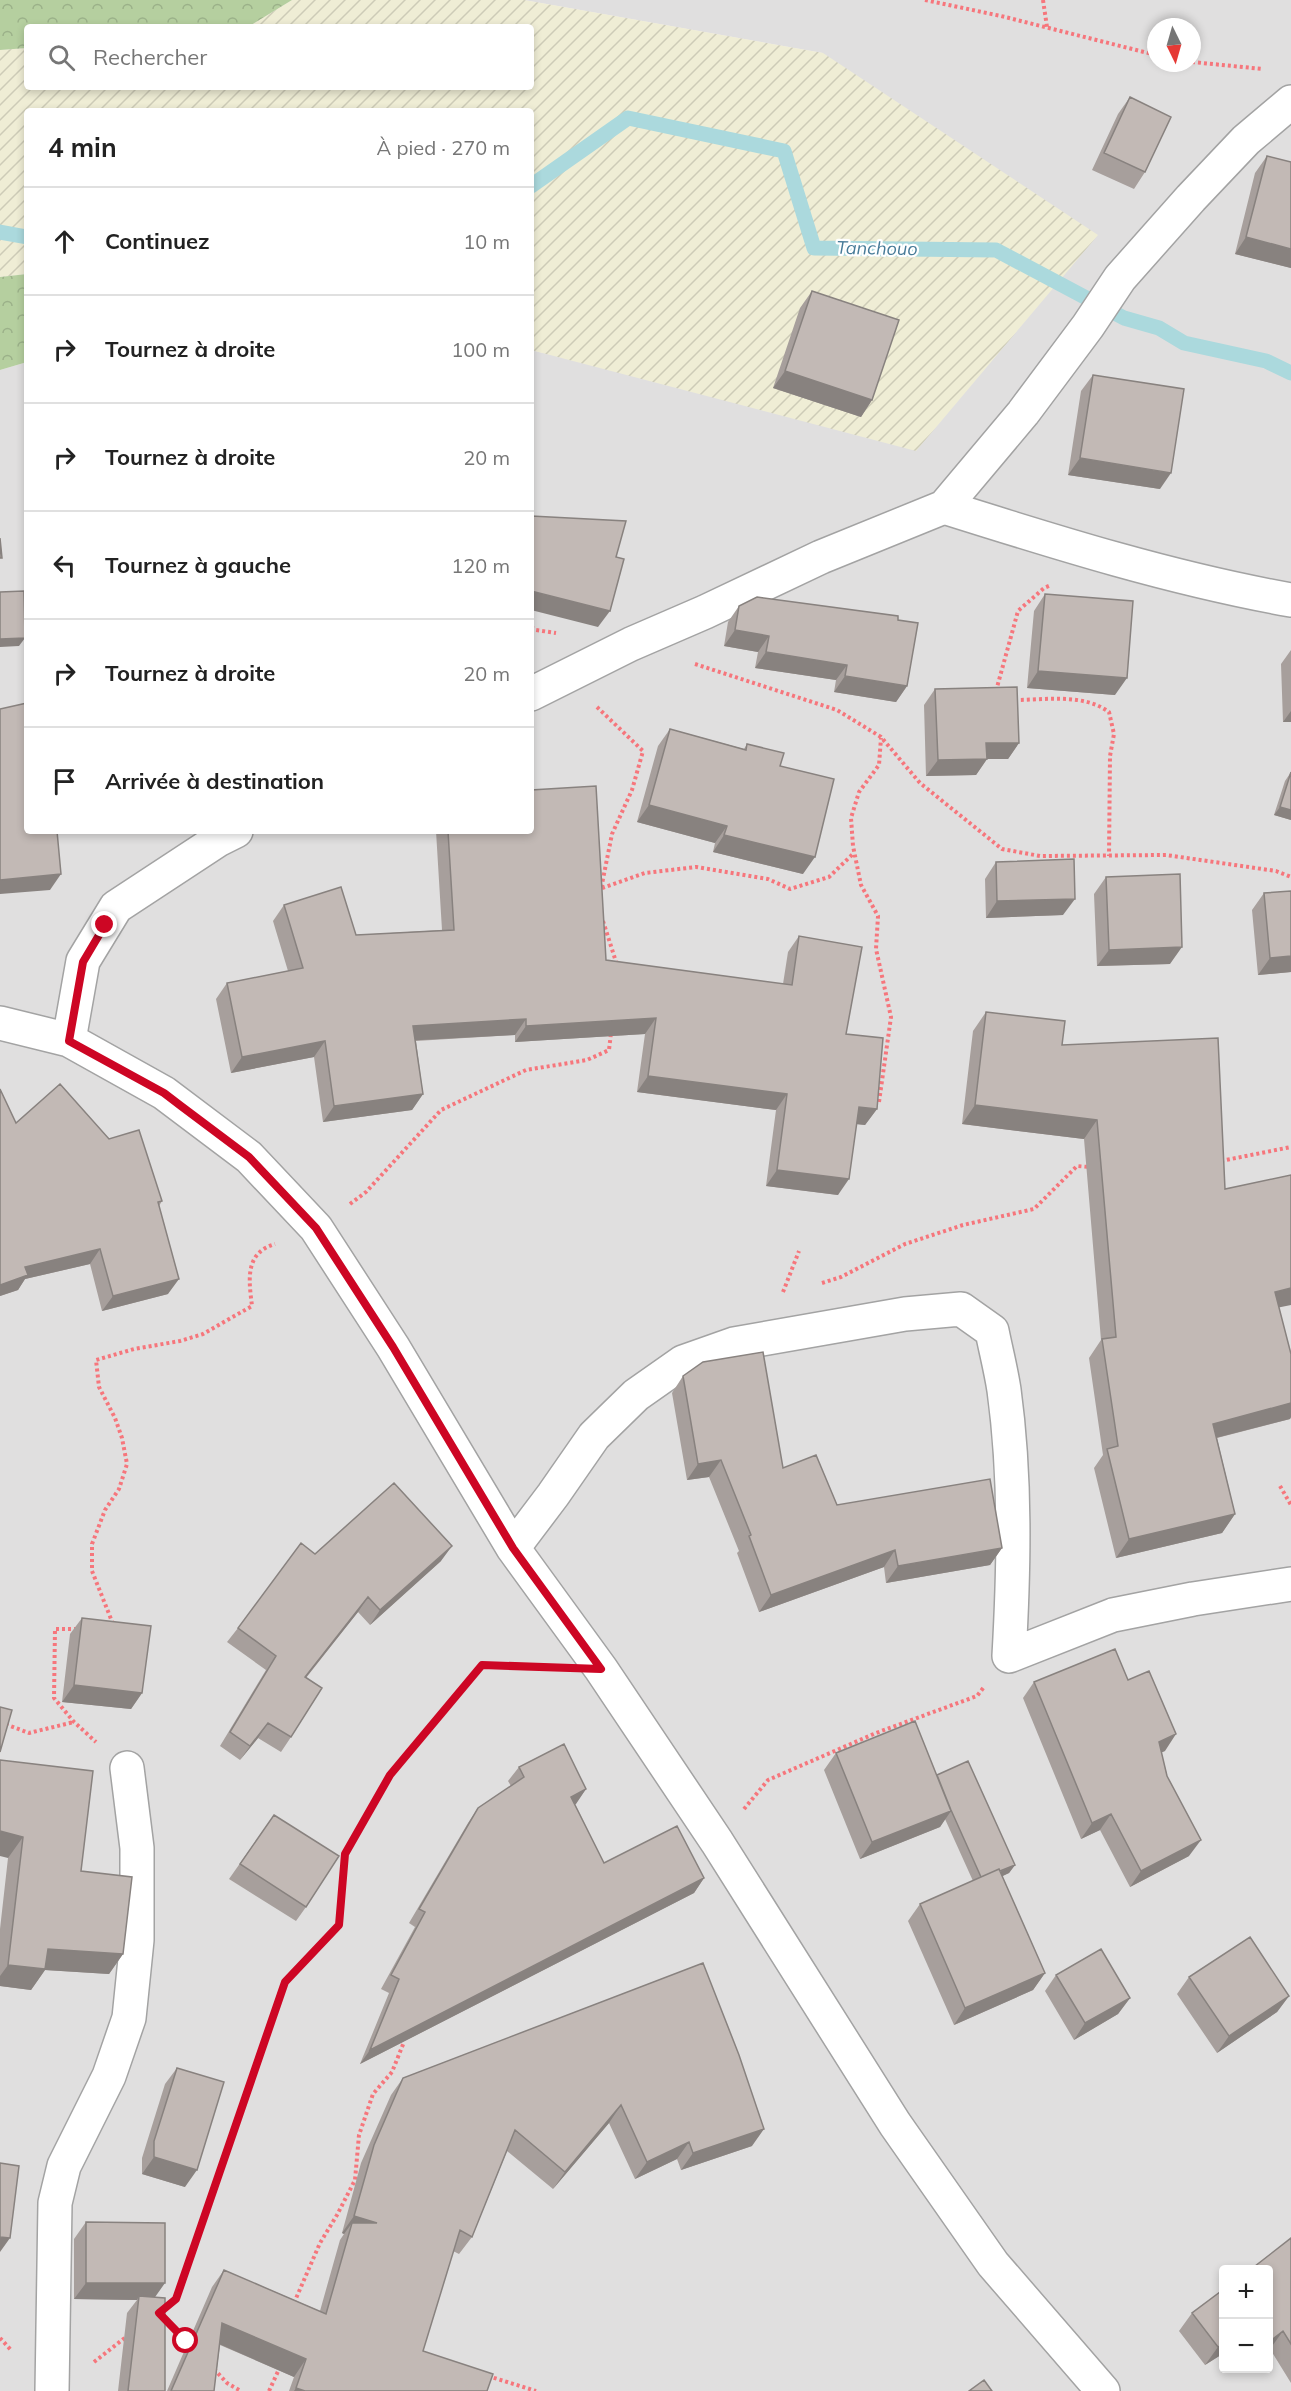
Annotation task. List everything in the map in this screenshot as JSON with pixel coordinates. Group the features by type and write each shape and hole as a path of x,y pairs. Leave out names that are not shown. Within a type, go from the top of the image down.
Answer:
{"street":[{"path":"534,693 631,644 705,612 820,557 944,507 1023,413 1088,326 1120,278 1230,157 1291,102"},
{"path":"944,507 1095,555 1246,592 1291,600"},
{"path":"69,1041 83,962 116,907 230,834"},
{"path":"0,1023 69,1041 174,1100 249,1157 316,1228 393,1347 513,1548 601,1669 717,1842 895,2124 993,2264 1103,2391"},
{"path":"513,1548 594,1436 636,1395 682,1362 734,1344 905,1314 961,1309 992,1331 1004,1387 1010,1438 1014,1565 1009,1656 1113,1615 1193,1599 1291,1584"},
{"path":"52,2391 55,2203 64,2166 109,2076 129,2018 136,1940 137,1848 127,1768"}],"path":[{"path":"925,0 1047,27 1147,53"},
{"path":"1043,0 1047,27"},
{"path":"1201,64 1269,70"},
{"path":"1003,698 995,695 1018,611 1044,588 1075,574 1095,555"},
{"path":"692,663 837,710 881,737 920,783 1002,849 1040,856 1166,855 1276,871 1291,877"},
{"path":"566,677 643,750 632,790 612,834 601,888 602,899"},
{"path":"1010,700 1078,700 1098,704 1109,712 1114,734 1110,756 1109,856"},
{"path":"879,1102 891,1017 876,949 878,916 861,885 854,854 851,818 859,792 879,765 881,737"},
{"path":"601,888 645,873 696,867 768,879 790,889 829,877 854,854"},
{"path":"602,910 603,922 618,967"},
{"path":"102,1628 114,1627 92,1570 92,1544 127,1464 115,1418 99,1387 96,1360 203,1334 252,1306 248,1275 254,1259 271,1245 290,1240 316,1228 366,1192 441,1110 526,1070 587,1060 609,1050 611,1029"},
{"path":"1219,1162 1291,1148"},
{"path":"821,1284 841,1277 905,1244 963,1225 1034,1209 1077,1166 1099,1167"},
{"path":"781,1297 791,1293"},
{"path":"1280,1486 1291,1505"},
{"path":"79,1629 55,1629 54,1698 74,1722 127,1768"},
{"path":"717,1842 768,1780 876,1733 977,1696 1009,1656"},
{"path":"197,2352 159,2313 176,2299 285,1982 339,1925 345,1854 390,1775 482,1665 601,1669"},
{"path":"0,1722 29,1733 74,1722"},
{"path":"290,2312 320,2243 355,2180 359,2135 373,2094 392,2072 404,2042"},
{"path":"85,2369 131,2334"},
{"path":"269,2391 282,2363"},
{"path":"212,2367 227,2383 241,2391"},
{"path":"487,2376 536,2391"}],"shaded area":[{"path":"292,0 524,0 823,53 1098,235 916,451 534,351 534,108 24,108 24,274 0,277 0,50 24,48 24,90 534,90 534,24 253,24"},
{"path":"524,0 1291,0 1291,2391 0,2391 0,370 24,363 24,834 534,834 534,351 543,353 823,53"}],"green space":[{"path":"0,0 292,0 253,24 24,24 24,48 0,50"},
{"path":"24,274 24,363 0,370 0,277"}],"building":[{"path":"1130,97 1171,117 1145,172 1104,153"},
{"path":"1267,156 1291,162 1291,249 1246,237"},
{"path":"812,291 899,320 872,400 785,371"},
{"path":"1093,375 1184,389 1171,473 1080,458"},
{"path":"534,516 626,521 616,557 624,559 610,611 534,592"},
{"path":"24,591 24,638 0,639 0,592"},
{"path":"1045,594 1133,601 1127,678 1038,671"},
{"path":"757,597 898,616 898,620 918,623 907,686 845,676 847,665 766,652 769,636 735,630 739,606"},
{"path":"1017,687 1019,743 986,743 987,759 938,760 935,689"},
{"path":"24,704 24,834 57,834 61,874 0,880 0,709"},
{"path":"670,729 746,750 747,744 784,753 780,766 834,779 815,857 724,835 727,826 649,805"},
{"path":"1291,772 1291,810 1280,807"},
{"path":"596,786 606,960 792,985 799,936 862,947 846,1034 883,1038 877,1109 859,1107 849,1179 777,1170 787,1094 648,1076 656,1018 526,1026 526,1019 413,1026 423,1094 334,1106 325,1041 242,1057 227,983 303,968 284,905 341,887 356,935 454,930 448,834 534,834 534,790"},
{"path":"1074,859 1075,899 997,901 996,862"},
{"path":"1180,874 1182,947 1109,950 1106,877"},
{"path":"1291,891 1291,956 1270,958 1264,893"},
{"path":"986,1012 1065,1021 1062,1045 1218,1038 1225,1189 1291,1175 1291,1288 1275,1292 1291,1354 1291,1403 1213,1424 1235,1514 1129,1539 1107,1449 1118,1446 1102,1339 1116,1337 1097,1120 975,1105"},
{"path":"60,1084 109,1139 139,1130 162,1201 158,1202 179,1279 113,1296 100,1249 25,1267 28,1275 0,1285 0,1089 16,1123"},
{"path":"763,1352 783,1468 816,1455 837,1505 990,1479 1002,1548 898,1566 895,1550 771,1595 749,1536 751,1535 721,1460 698,1464 683,1376 703,1362"},
{"path":"394,1483 452,1546 380,1610 368,1597 305,1677 322,1688 291,1737 268,1723 250,1746 230,1732 276,1656 238,1628 301,1543 315,1554"},
{"path":"82,1618 151,1626 142,1693 74,1685"},
{"path":"1115,1649 1128,1680 1149,1671 1176,1734 1159,1742 1167,1776 1201,1840 1141,1871 1111,1814 1092,1823 1034,1682"},
{"path":"0,1707 12,1710 0,1752"},
{"path":"915,1721 951,1811 872,1842 836,1753"},
{"path":"564,1744 586,1789 571,1797 604,1863 677,1826 704,1878 370,2050 399,1979 391,1975 425,1912 419,1909 478,1808 524,1777 519,1767"},
{"path":"0,1760 93,1771 81,1871 132,1877 123,1954 48,1949 45,1969 8,1965 23,1837 0,1831"},
{"path":"968,1761 1015,1865 981,1877 937,1775"},
{"path":"274,1815 339,1856 306,1907 240,1864"},
{"path":"999,1869 1045,1973 965,2008 920,1904"},
{"path":"1250,1937 1289,1996 1229,2036 1189,1977"},
{"path":"1101,1949 1130,1998 1085,2023 1056,1975"},
{"path":"703,1963 739,2055 764,2129 693,2153 689,2142 647,2162 621,2105 565,2172 515,2130 472,2237 460,2230 423,2351 493,2374 487,2391 305,2391 296,2388 306,2359 222,2323 214,2391 171,2391 224,2270 326,2314 352,2223 377,2223 354,2216 374,2145 403,2078"},
{"path":"177,2068 224,2082 197,2170 154,2157 154,2141"},
{"path":"0,2163 19,2166 10,2238 0,2237"},
{"path":"86,2222 165,2223 165,2283 86,2283"},
{"path":"1291,2238 1291,2344 1283,2331 1273,2339 1273,2265 1256,2265"},
{"path":"1219,2293 1219,2346 1218,2347 1192,2313"},
{"path":"139,2296 165,2298 165,2391 128,2391"},
{"path":"984,2380 992,2391 969,2391"}],"waterway":[{"name":"Tanchouo","path":"534,184 628,118 784,151 814,248 996,250 1124,318 1159,328 1184,343 1266,361 1291,373"},
{"name":"Tanchouo","path":"0,232 24,236"}],"route":[{"path":"105,925 83,962 69,1041 164,1093 249,1157 316,1228 393,1347 513,1548 601,1669 482,1665 390,1775 345,1854 339,1925 285,1982 176,2299 159,2313 186,2341"}]}
